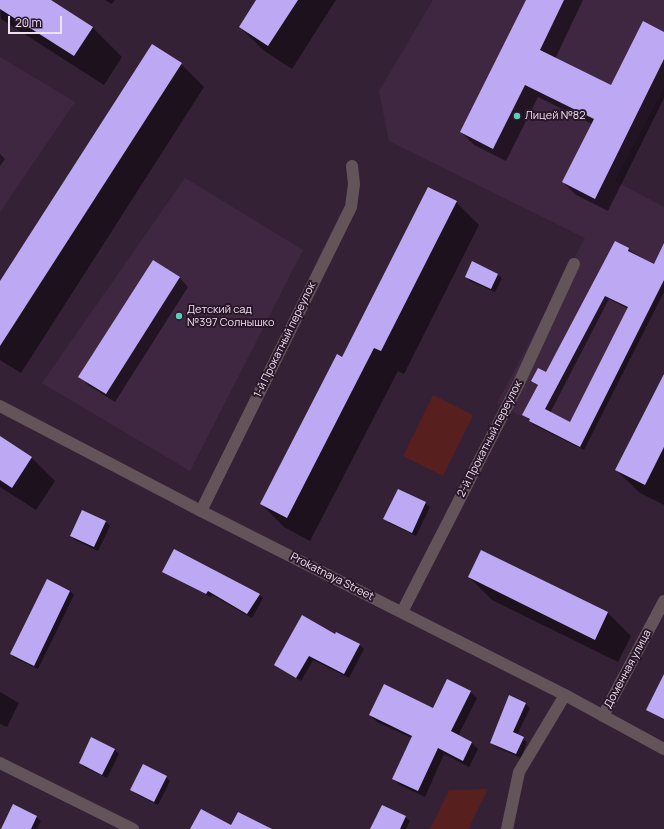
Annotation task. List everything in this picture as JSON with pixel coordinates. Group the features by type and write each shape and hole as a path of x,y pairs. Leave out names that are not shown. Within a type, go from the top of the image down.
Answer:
{"street":[{"name":"1-й Прокатный переулок","path":"201,511 351,207 354,184 352,166"},
{"name":"2-й Прокатный переулок","path":"402,612 518,385 574,264"},
{"name":"Prokatnaya Street","path":"0,406 201,511 564,695 664,749"},
{"name":"Доменная улица","path":"603,716 664,601"},
{"path":"507,829 518,772 564,695"},
{"path":"0,763 133,829"}],"shaded area":[{"name":"Лицей №82","path":"433,0 664,0 664,88 615,181 664,207 664,284 580,447 497,403 585,238 389,141 379,91"},
{"path":"0,57 75,102 0,212"},
{"name":"Детский сад №397 Солнышко","path":"185,178 303,250 190,471 42,383"},
{"path":"433,395 473,415 443,476 403,456"},
{"path":"488,789 468,829 430,829 449,790"}],"building":[{"path":"0,0 51,0 93,27 74,56 0,9"},
{"path":"256,0 298,0 268,46 239,27"},
{"path":"526,0 564,0 540,50 611,85 643,21 664,32 664,59 595,199 562,182 594,119 525,85 493,149 460,132"},
{"path":"152,44 182,63 0,346 0,281"},
{"path":"428,187 457,201 381,351 374,348 287,518 260,504 337,354 342,357"},
{"path":"615,241 629,248 628,251 654,264 664,243 664,280 580,447 529,421 530,419 522,415 538,385 531,381 538,368 546,372","holes":["605,296 628,307 570,422 545,409"]},
{"path":"153,260 180,277 106,394 78,377"},
{"path":"472,261 498,274 491,289 465,277"},
{"path":"664,374 664,447 645,485 615,470"},
{"path":"0,436 32,457 12,488 0,480"},
{"path":"398,489 426,502 412,533 383,519"},
{"path":"82,510 106,521 94,547 70,536"},
{"path":"174,549 260,594 247,614 208,591 206,594 162,572"},
{"path":"481,550 608,612 595,640 468,577"},
{"path":"47,579 70,591 34,666 10,654"},
{"path":"302,615 335,634 336,632 360,644 344,674 309,656 296,678 274,665"},
{"path":"664,674 664,719 646,710"},
{"path":"447,679 471,691 451,731 472,742 463,761 438,748 418,791 392,779 412,736 369,715 384,684 433,708"},
{"path":"509,695 526,703 513,732 524,737 516,754 490,743"},
{"path":"91,737 115,749 102,775 79,763"},
{"path":"143,764 167,776 154,802 130,790"},
{"path":"13,804 37,816 31,829 1,829"},
{"path":"382,805 406,816 400,829 370,829"},
{"path":"201,809 231,825 238,812 272,829 190,829"}],"place":[{"name":"Лицей №82","path":"517,116"},
{"name":"Детский сад №397 Солнышко","path":"179,316"}]}
